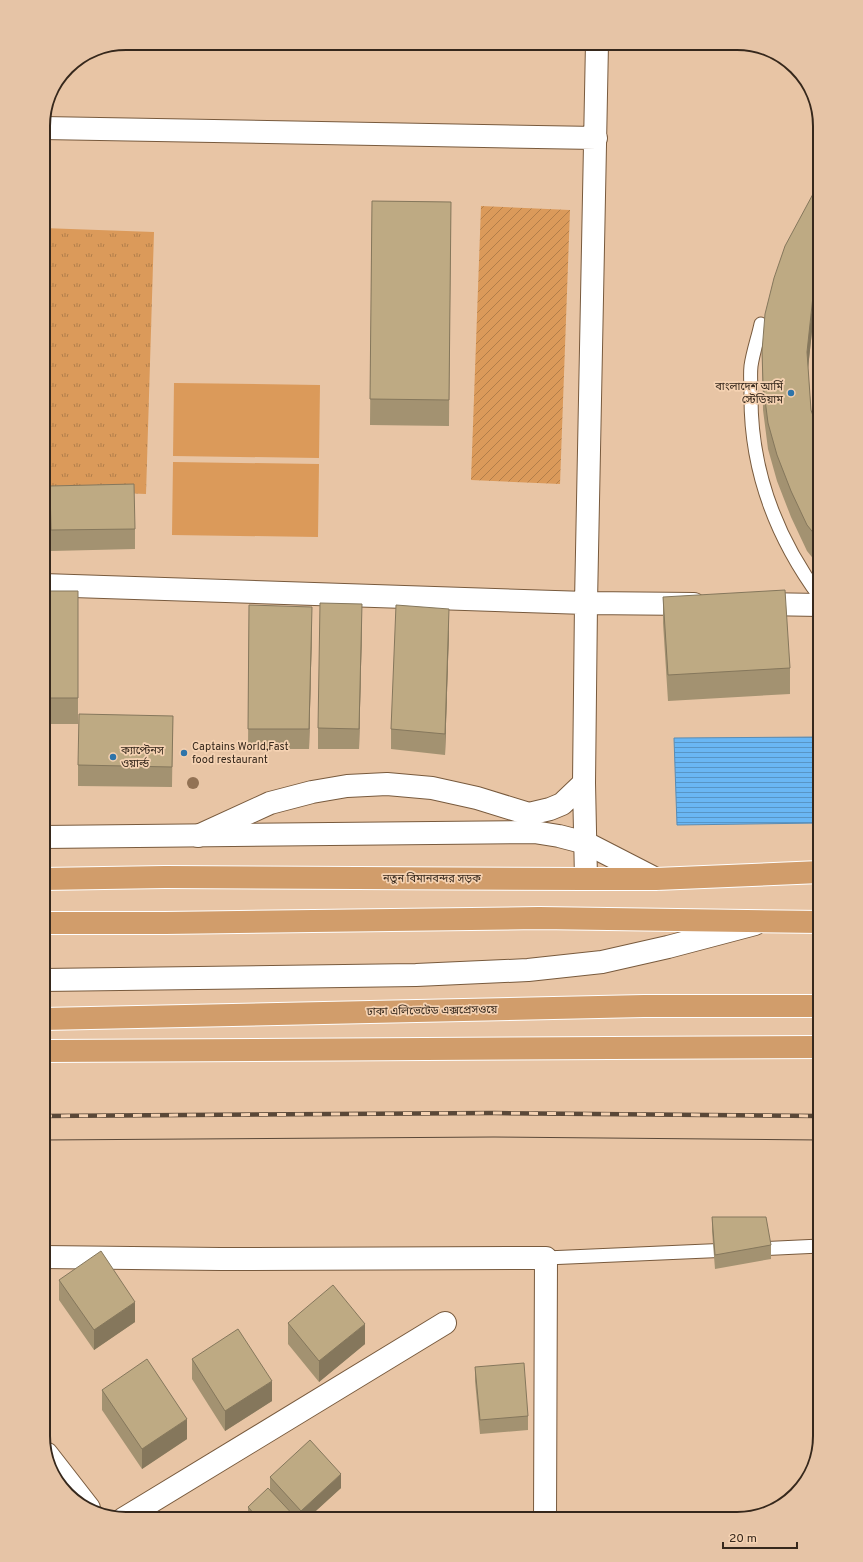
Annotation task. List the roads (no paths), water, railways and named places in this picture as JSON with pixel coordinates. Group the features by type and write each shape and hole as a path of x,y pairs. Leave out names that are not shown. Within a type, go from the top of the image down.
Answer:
{"highway":[{"name":"নতুন বিমানবন্দর সড়ক","path":"50,879 165,877 656,879 813,872"},
{"path":"50,923 539,918 813,922"},
{"name":"ঢাকা এলিভেটেড এক্সপ্রেসওয়ে","path":"50,1019 644,1006 813,1006"},
{"path":"50,1051 813,1047"}],"street":[{"path":"586,879 584,783 586,603 597,50"},
{"path":"50,128 596,138"},
{"path":"50,585 586,603 711,604"},
{"path":"734,604 813,605"},
{"path":"529,814 550,809 562,804 584,783"},
{"path":"198,836 270,803 312,792 347,786 387,784 432,788 477,798 529,814 656,879"},
{"path":"50,837 534,832 559,836 586,843"},
{"path":"50,980 408,975 528,970 602,962 668,947 760,922"},
{"path":"50,1257 220,1259 546,1258 545,1512"},
{"path":"134,1512 445,1323"},
{"path":"57,1467 77,1494"}],"lane":[{"path":"761,324 751,366 750,410 755,453 765,493 779,531 801,571 813,587"},
{"path":"546,1258 813,1246"}],"water":[{"path":"813,737 813,823 677,825 674,738"}],"tram line":[{"path":"50,1140 494,1137 813,1140"}],"railway":[{"path":"50,1116 494,1113 813,1116"}],"place":[{"name":"বাংলাদেশ আর্মি স্টেডিয়াম","path":"791,393"},
{"name":"Captains World,Fast food restaurant","path":"184,753"},
{"name":"ক্যাপ্টেনস ওয়ার্ল্ড","path":"113,757"}]}
